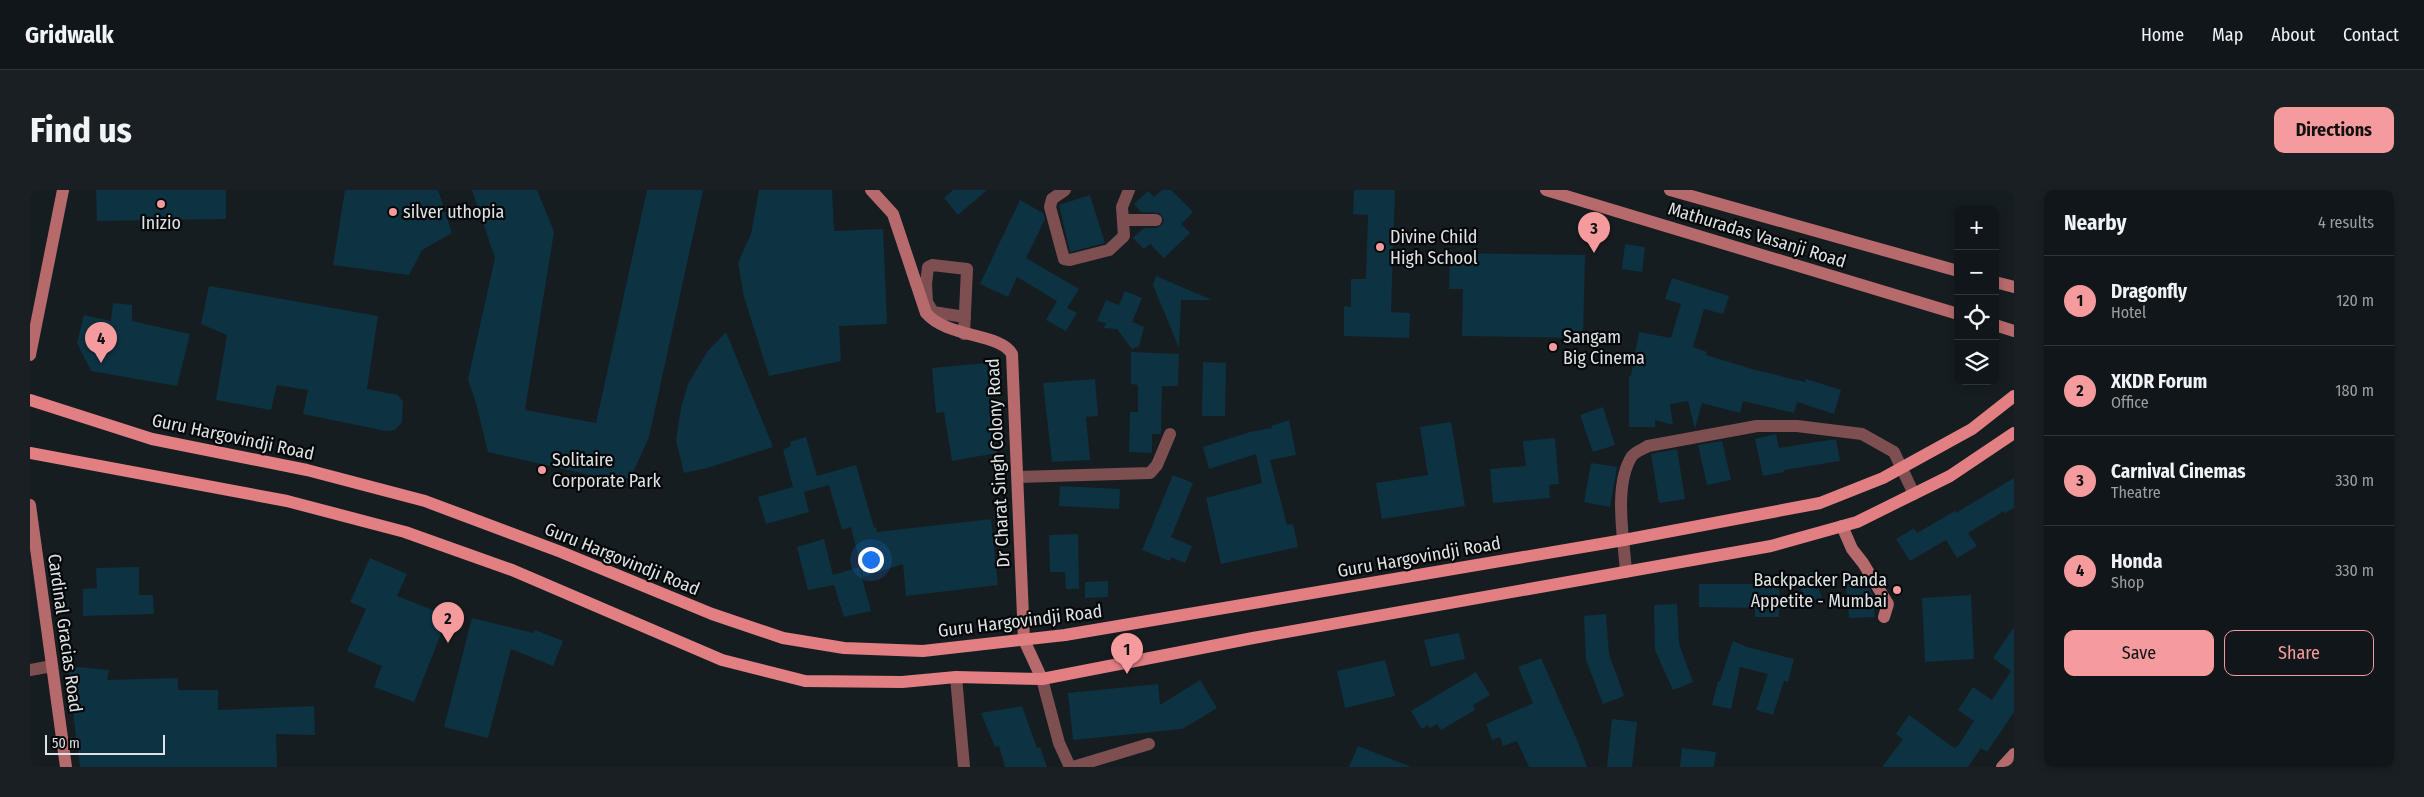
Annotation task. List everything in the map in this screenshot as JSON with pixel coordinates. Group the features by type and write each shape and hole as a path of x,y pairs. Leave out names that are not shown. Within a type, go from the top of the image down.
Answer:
{"main road":[{"name":"Guru Hargovindji Road","path":"30,400 152,439 307,470 425,501 560,552 712,614 782,638 844,648 923,651 1075,634 1624,540 1820,503 1884,478 1972,429 2014,396"},
{"path":"30,453 287,501 405,532 512,570 722,660 805,681 902,682 956,677 1042,679 1253,638 1770,546 1857,522 1950,476 2014,433"}],"street":[{"path":"30,356 62,190"},
{"name":"Dr Charat Singh Colony Road","path":"871,190 893,214 921,284 926,313 932,321 950,330 1000,343 1010,349 1012,354 1024,640 1042,679 1059,743 1072,767"},
{"path":"1065,190 1052,199 1050,207 1064,259 1070,260 1109,250 1124,236 1122,207 1128,190"},
{"name":"Mathuradas Vasanji Road","path":"1546,190 1954,313"},
{"name":"Mathuradas Vasanji Road","path":"1670,190 1954,270"},
{"path":"1124,220 1156,220"},
{"path":"964,334 965,317 967,268 938,265 928,267 921,284 927,302 933,312 965,317"},
{"path":"1999,283 2014,287"},
{"path":"1999,326 2014,331"},
{"path":"1626,572 1621,510 1625,473 1632,455 1648,446 1757,426 1797,426 1862,434 1894,452 1914,494"},
{"path":"1018,477 1150,473 1157,465 1170,434"},
{"name":"Cardinal Gracias Road","path":"30,505 32,535 66,767"},
{"path":"1842,526 1852,549 1876,582 1888,604 1884,617"},
{"path":"30,670 52,666"},
{"path":"956,677 964,767"},
{"path":"1072,767 1149,744"},
{"path":"2002,767 2014,754"}],"building":[{"name":"Inizio","path":"96,190 226,190 226,219 97,221"},
{"name":"silver uthopia","path":"345,190 438,190 452,233 422,250 409,275 333,265"},
{"path":"472,190 537,190 554,232 525,410 596,423 647,190 703,190 649,437 630,479 618,476 616,481 488,452 468,379 495,258"},
{"path":"759,190 832,190 834,231 883,229 887,324 839,326 841,361 769,376 744,297 738,263 751,234"},
{"path":"953,190 987,190 958,215 944,198"},
{"path":"1162,190 1171,190 1193,212 1181,224 1190,233 1164,258 1150,244 1144,249 1133,238 1144,228 1156,228 1163,224 1164,220 1160,213 1141,212 1134,204 1148,191 1154,197"},
{"name":"Divine Child High School","path":"1354,190 1395,190 1391,312 1410,313 1409,338 1344,336 1344,306 1351,307 1351,279 1366,279 1368,215 1353,214"},
{"path":"1090,195 1105,243 1070,252 1059,205"},
{"path":"1020,200 1043,213 1045,219 1026,258 1079,289 1067,308 1077,313 1066,331 1046,320 1057,301 1017,277 1008,297 980,284"},
{"path":"1625,244 1645,247 1642,272 1622,269"},
{"path":"1450,253 1585,255 1583,338 1462,336 1463,289 1449,289"},
{"path":"1156,276 1212,300 1181,300 1179,348 1153,285"},
{"path":"1672,278 1729,296 1723,314 1704,309 1693,347 1707,352 1706,355 1752,369 1805,382 1806,379 1841,390 1834,414 1797,402 1794,413 1743,401 1740,413 1702,403 1695,429 1688,401 1670,404 1673,425 1655,420 1655,427 1629,427 1629,376 1631,376 1639,332 1671,338 1681,304 1665,299"},
{"path":"209,286 378,316 367,389 398,395 403,402 402,422 395,430 386,431 303,414 308,390 277,385 271,410 216,400 227,335 201,324"},
{"path":"1125,291 1142,298 1132,322 1144,327 1139,346 1132,349 1117,329 1104,328 1106,323 1097,321 1106,300 1119,305"},
{"path":"113,303 132,305 132,321 190,334 177,386 91,371 77,343 84,315 111,321"},
{"path":"726,332 773,447 707,468 684,473 676,440 681,408 688,384 707,352"},
{"path":"1131,352 1179,354 1178,386 1162,386 1161,434 1152,434 1152,453 1129,452 1130,412 1138,412 1138,385 1131,384"},
{"path":"1203,362 1226,363 1225,416 1202,416"},
{"path":"987,363 991,408 989,408 997,453 952,461 944,412 936,413 932,368"},
{"path":"1095,379 1098,416 1086,417 1090,460 1052,462 1043,383"},
{"path":"1603,407 1615,445 1593,452 1580,415"},
{"path":"1289,420 1296,455 1270,460 1287,525 1293,524 1298,547 1221,564 1206,498 1262,483 1256,454 1209,469 1203,447 1250,432 1272,428 1271,426"},
{"path":"1451,422 1465,506 1382,519 1376,483 1428,475 1420,427"},
{"path":"1776,434 1779,448 1836,439 1840,461 1784,470 1784,472 1763,476 1755,439"},
{"path":"806,437 817,476 856,465 874,528 876,527 877,532 991,519 998,585 906,596 903,564 863,577 851,527 842,530 829,485 804,492 809,512 766,524 758,497 793,487 783,450 791,446 790,442"},
{"path":"1555,438 1559,484 1549,485 1550,498 1493,503 1490,469 1526,466 1523,441"},
{"path":"1722,441 1731,480 1707,485 1698,445"},
{"path":"1677,449 1685,499 1659,503 1651,454"},
{"path":"1591,463 1617,467 1610,507 1584,502"},
{"path":"1173,475 1193,483 1171,537 1192,546 1185,563 1171,557 1170,561 1142,550"},
{"path":"2014,478 2014,508 2005,513 2004,511 1968,533 1977,546 1957,558 1946,540 1910,561 1896,539 1914,528 1917,533 1955,511 1956,513"},
{"path":"1060,486 1120,489 1119,509 1059,506"},
{"path":"1078,534 1079,589 1066,589 1065,572 1050,572 1049,535"},
{"path":"824,539 833,575 859,567 871,611 844,617 834,585 808,590 797,547"},
{"path":"370,558 407,574 397,596 448,616 414,702 374,687 382,666 347,651 366,609 350,602"},
{"path":"139,567 139,595 153,595 154,614 83,616 83,589 97,588 96,568"},
{"path":"1814,572 1822,598 1806,603 1797,577"},
{"path":"1864,580 1873,595 1875,617 1849,618 1846,582"},
{"path":"1108,581 1108,597 1085,598 1085,582"},
{"path":"1699,584 1779,584 1779,617 1755,617 1755,608 1699,607"},
{"path":"1971,595 1974,659 1925,662 1922,598"},
{"path":"1677,604 1679,644 1693,682 1673,690 1655,650 1654,605"},
{"path":"1606,614 1609,654 1624,696 1603,704 1586,660 1584,616"},
{"path":"472,618 533,633 535,630 563,641 553,666 511,649 488,738 444,727"},
{"path":"2014,627 2014,712 1987,752 1981,748 1968,767 1882,767 1903,739 1896,734 1909,715 1954,748 1958,746 1974,721 1958,710 1973,687 1992,700 2011,671 1993,658"},
{"path":"1459,633 1465,659 1431,667 1424,640"},
{"path":"1733,641 1747,647 1794,659 1788,682 1784,681 1773,715 1756,710 1768,674 1740,667 1731,709 1712,705 1718,681 1720,681"},
{"path":"1541,658 1587,767 1529,767 1517,741 1503,746 1500,737 1492,740 1486,724 1533,703 1518,667"},
{"path":"1385,660 1395,696 1345,708 1337,671"},
{"path":"67,666 109,670 107,680 178,678 178,690 218,690 218,710 314,706 315,735 276,734 277,767 80,767"},
{"path":"1476,672 1490,695 1473,705 1475,710 1441,730 1437,724 1430,728 1428,725 1422,729 1411,711"},
{"path":"1200,680 1217,708 1182,729 1073,740 1068,693 1158,684 1160,705"},
{"path":"1022,706 1037,748 1040,747 1047,767 1005,767 999,746 995,747 981,713"},
{"path":"1612,719 1637,722 1632,767 1607,767"},
{"path":"1358,746 1409,766 1409,767 1349,767"},
{"path":"1682,748 1716,752 1714,767 1680,767"}],"place":[{"name":"Inizio","path":"161,204"},
{"name":"silver uthopia","path":"393,212"},
{"name":"Divine Child High School","path":"1380,247"},
{"name":"Carnival Cinemas","path":"1594,253"},
{"name":"Sangam Big Cinema","path":"1553,347"},
{"name":"Honda","path":"101,363"},
{"name":"Solitaire Corporate Park","path":"542,470"},
{"name":"Backpacker Panda Appetite - Mumbai","path":"1897,590"},
{"name":"XKDR Forum","path":"448,643"},
{"name":"Dragonfly","path":"1127,674"}]}
